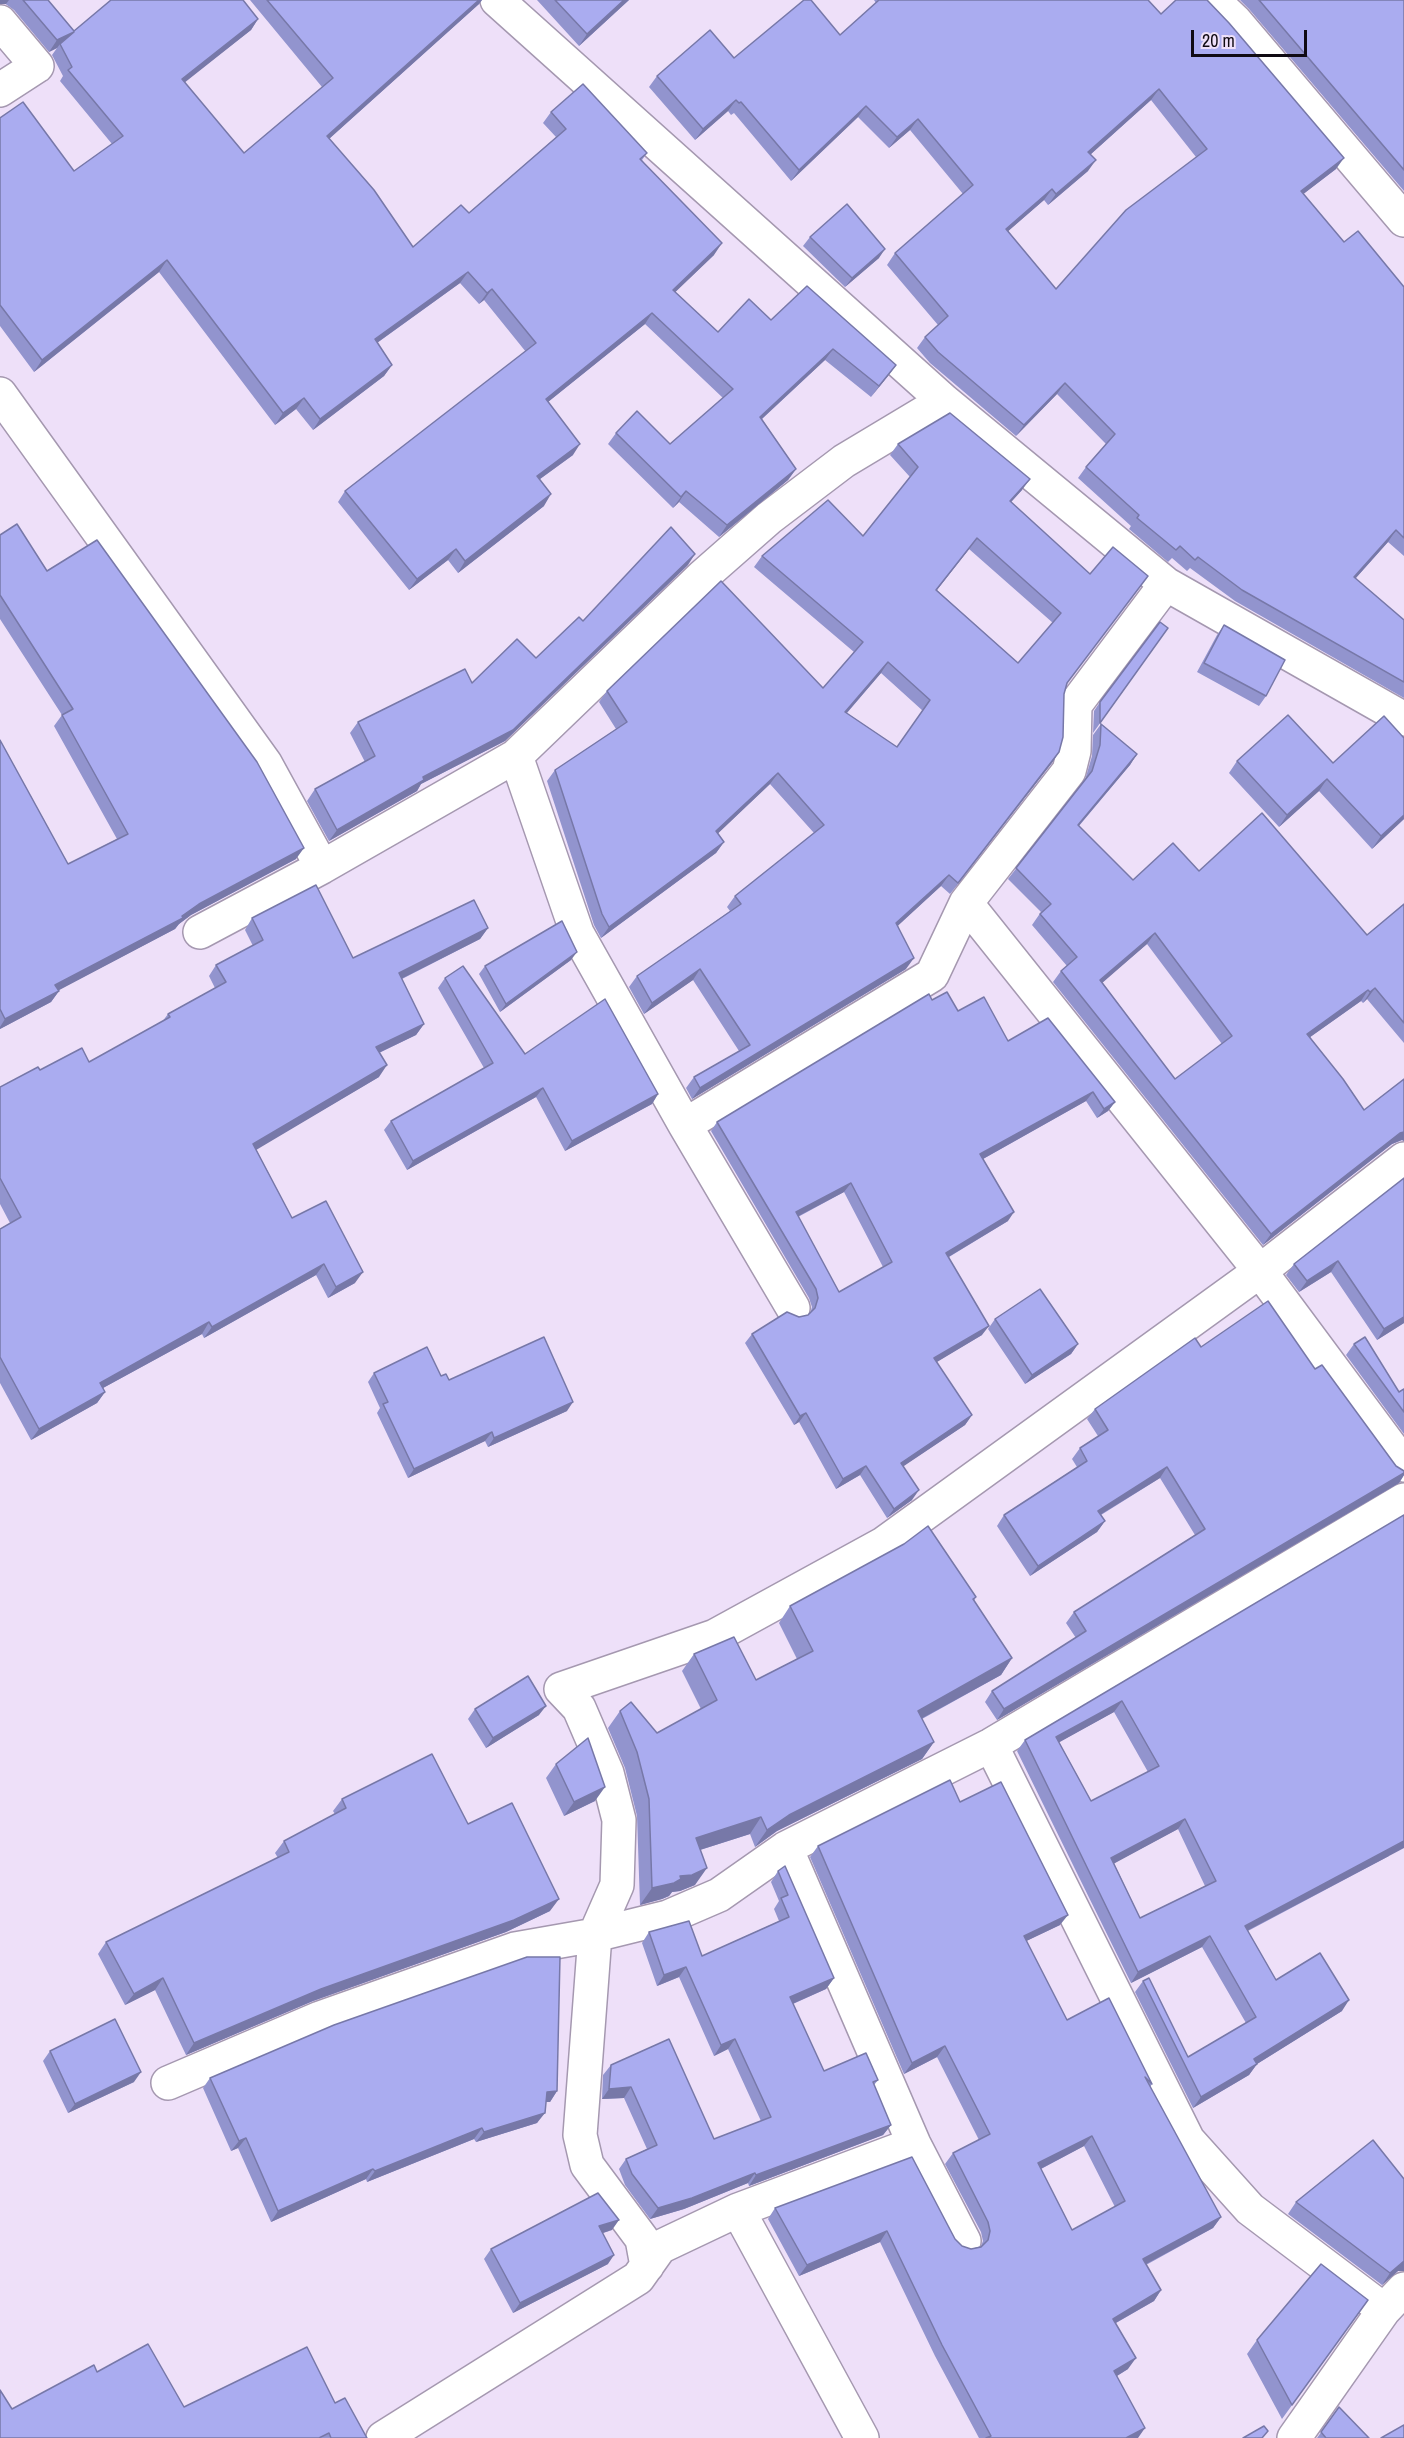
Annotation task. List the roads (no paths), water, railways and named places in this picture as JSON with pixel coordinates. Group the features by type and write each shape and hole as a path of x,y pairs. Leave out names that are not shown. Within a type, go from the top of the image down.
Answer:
{"street":[{"path":"497,0 944,401 1167,584 1404,719"},
{"path":"1213,0 1235,21 1404,220"},
{"path":"0,22 37,66 0,90"},
{"path":"0,394 265,763 322,867"},
{"path":"200,932 322,867 516,756 703,576 769,518 844,461 944,401"},
{"path":"685,1125 932,975 966,903 1069,771 1074,752 1075,705 1167,584"},
{"path":"516,756 577,933 685,1125 793,1308"},
{"path":"966,903 1260,1271 1404,1465"},
{"path":"647,2266 642,2239 586,2165 580,2135 595,1935 618,1885 619,1820 607,1773 579,1708 561,1689 715,1636 883,1544 1260,1271 1404,1159"},
{"path":"168,2083 320,2018 514,1949 595,1935 668,1917 719,1895 786,1848 992,1745 1404,1500"},
{"path":"992,1745 1188,2140 1250,2209 1394,2300 1294,2438"},
{"path":"786,1848 914,2144 964,2241"},
{"path":"383,2438 638,2278 660,2247 738,2210 914,2144"},
{"path":"738,2210 862,2438"}]}
